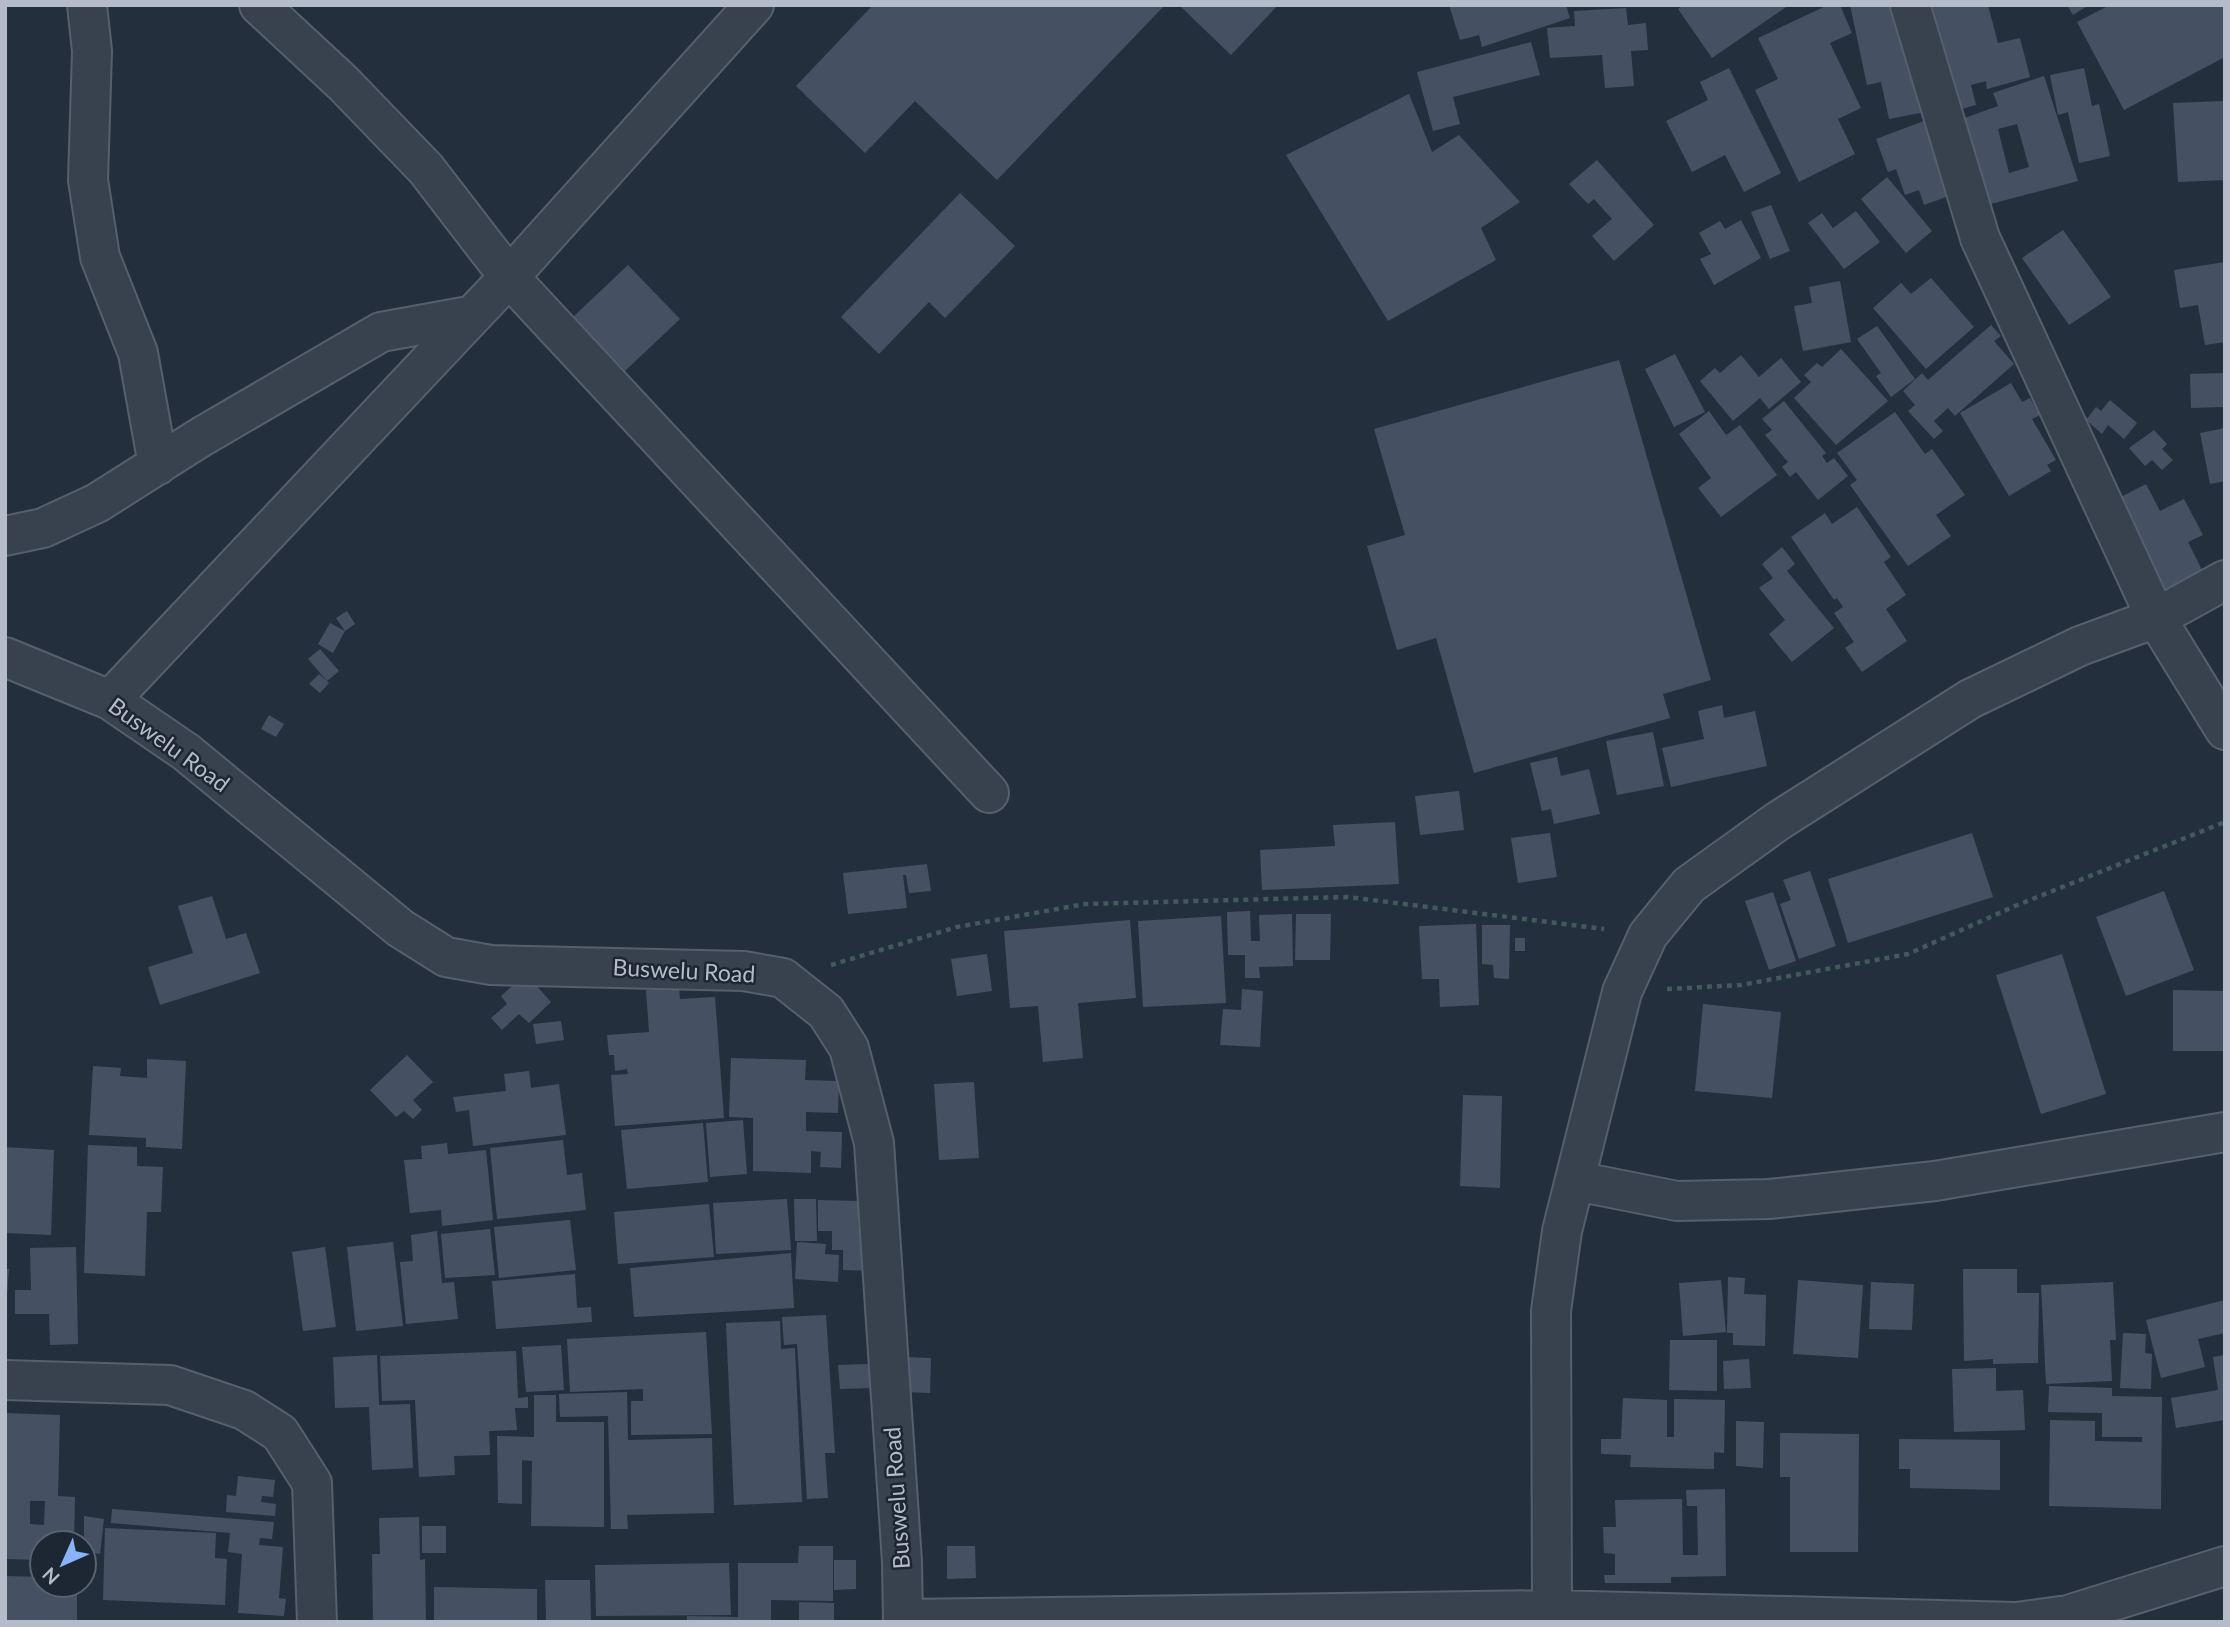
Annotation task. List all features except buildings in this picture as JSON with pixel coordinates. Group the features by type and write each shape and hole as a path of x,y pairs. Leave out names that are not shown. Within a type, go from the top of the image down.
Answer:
{"street":[{"path":"87,5 92,51 90,193 100,257 138,353 158,465"},
{"path":"259,5 343,83 426,169 509,277 989,793"},
{"path":"110,700 469,316 509,277 754,5"},
{"path":"1910,5 1980,238 2155,618 2225,730"},
{"path":"5,536 43,528 97,503 381,332 469,316"},
{"path":"1552,1610 1551,1311 1562,1231 1622,992 1648,935 1689,885 1778,821 1970,699 2080,646 2155,618 2225,580"},
{"name":"Buswelu Road","path":"5,657 110,700 186,752 400,928 446,957 491,965 744,971 783,978 825,1012 849,1048 874,1143 903,1620"},
{"path":"1576,1181 1677,1201 1769,1199 1935,1181 2225,1132"},
{"path":"5,1380 170,1384 244,1410 280,1433 312,1483 317,1622"},
{"path":"903,1620 1552,1610 2016,1622 2068,1615 2225,1566"}],"path":[{"path":"1622,992 1741,985 1908,954 2015,906 2225,822"},
{"path":"783,978 957,927 1085,904 1348,897 1648,935"}]}
